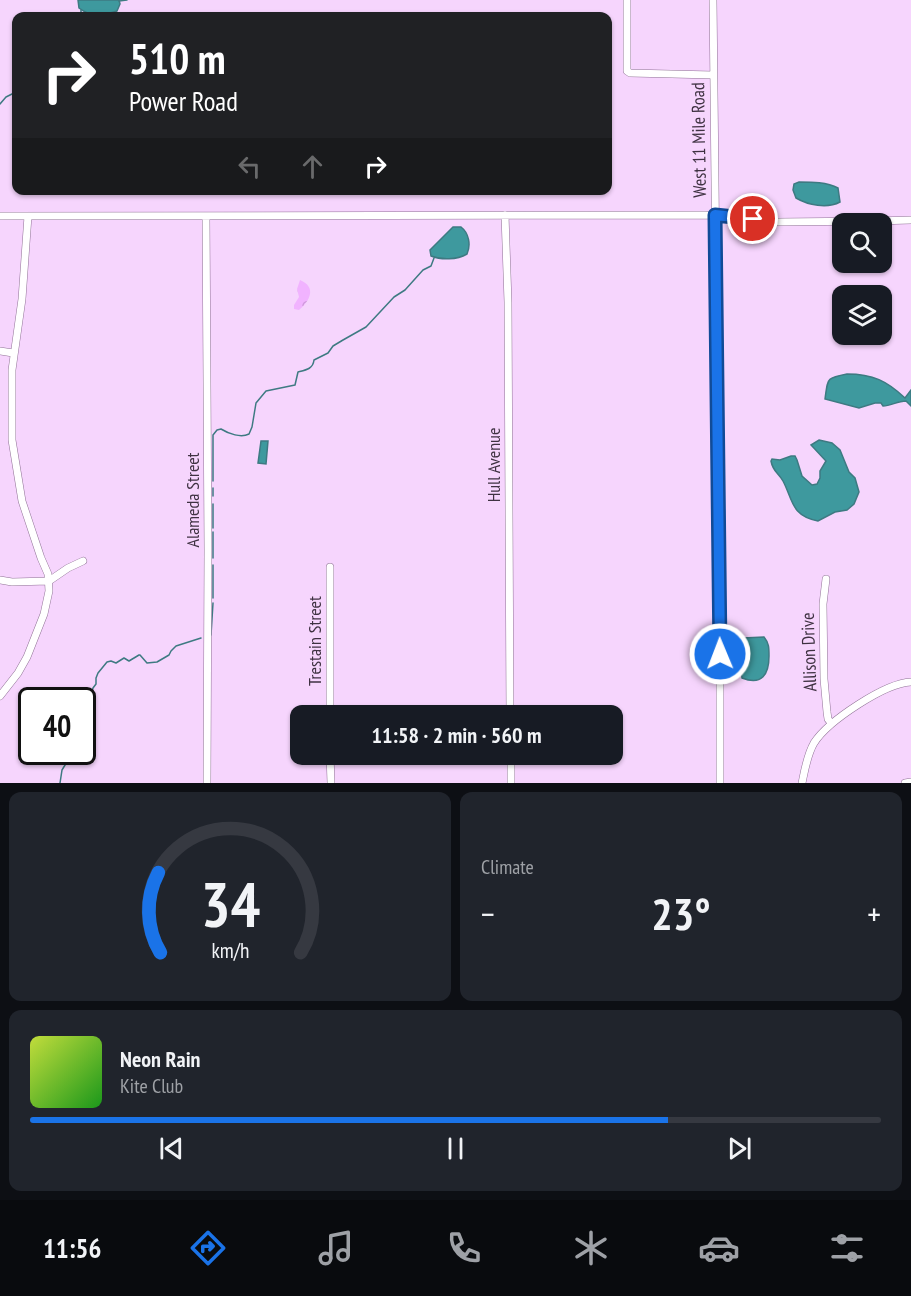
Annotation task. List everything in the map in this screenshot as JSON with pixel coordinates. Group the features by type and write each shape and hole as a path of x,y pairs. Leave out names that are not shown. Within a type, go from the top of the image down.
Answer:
{"street":[{"path":"627,0 627,71 630,73 713,75"},
{"name":"West 11 Mile Road","path":"713,0 720,783"},
{"name":"Hull Avenue","path":"505,215 508,302 510,705"},
{"path":"0,216 715,215 778,222 911,220"},
{"path":"0,696 27,657 44,614 49,591 48,574 22,501 14,460 11,421 13,353 22,299 28,216"},
{"name":"Alameda Street","path":"206,216 207,783"},
{"path":"0,351 13,353"},
{"path":"0,580 49,581 83,561"},
{"name":"Trestain Street","path":"330,567 330,705"},
{"name":"Allison Drive","path":"826,579 823,604 824,679 828,719 831,723"},
{"path":"802,783 812,745 831,723 888,688 911,682"},
{"path":"330,765 331,783"},
{"path":"510,765 511,783"},
{"path":"904,783 911,782"}],"green space":[{"path":"300,280 309,286 310,294 299,310 294,309 294,305 299,297 297,289"}],"shaded area":[{"path":"78,0 119,0 120,4 117,11 114,12 86,12 79,8"},
{"path":"799,182 824,183 834,186 838,188 840,202 824,206 796,198 793,190 794,184"},
{"path":"453,227 461,227 466,232 469,243 467,254 449,259 431,256 430,250"},
{"path":"847,374 864,375 879,380 905,398 911,390 911,406 906,401 883,406 881,403 875,403 859,408 825,399 829,380"},
{"path":"819,440 832,443 840,450 849,472 855,478 859,492 854,504 847,510 835,512 818,521 809,519 794,506 771,461 795,456 802,476 812,485 817,484 820,471 826,461 811,445"},
{"path":"261,441 268,441 266,464 258,463"},
{"path":"734,635 743,638 764,637 767,641 769,662 763,677 755,680 742,678 739,652 733,640"}],"waterway":[{"path":"119,1 127,0"},
{"path":"0,104 12,94"},
{"path":"213,481 213,435 217,430 221,429 231,434 249,434 256,403 266,391 295,385 298,372 309,369 314,360 366,327 394,297 405,290 423,270 431,266 434,258"},
{"path":"213,488 213,496"},
{"path":"213,504 213,528"},
{"path":"213,532 213,558"},
{"path":"213,565 213,598"},
{"path":"211,635 213,603"},
{"path":"94,687 98,673 107,662 116,663 124,658 129,661 139,655 147,663 157,662 169,655 176,646 201,638"},
{"path":"60,783 65,765"}],"route":[{"path":"720,654 715,215 753,219"}]}
